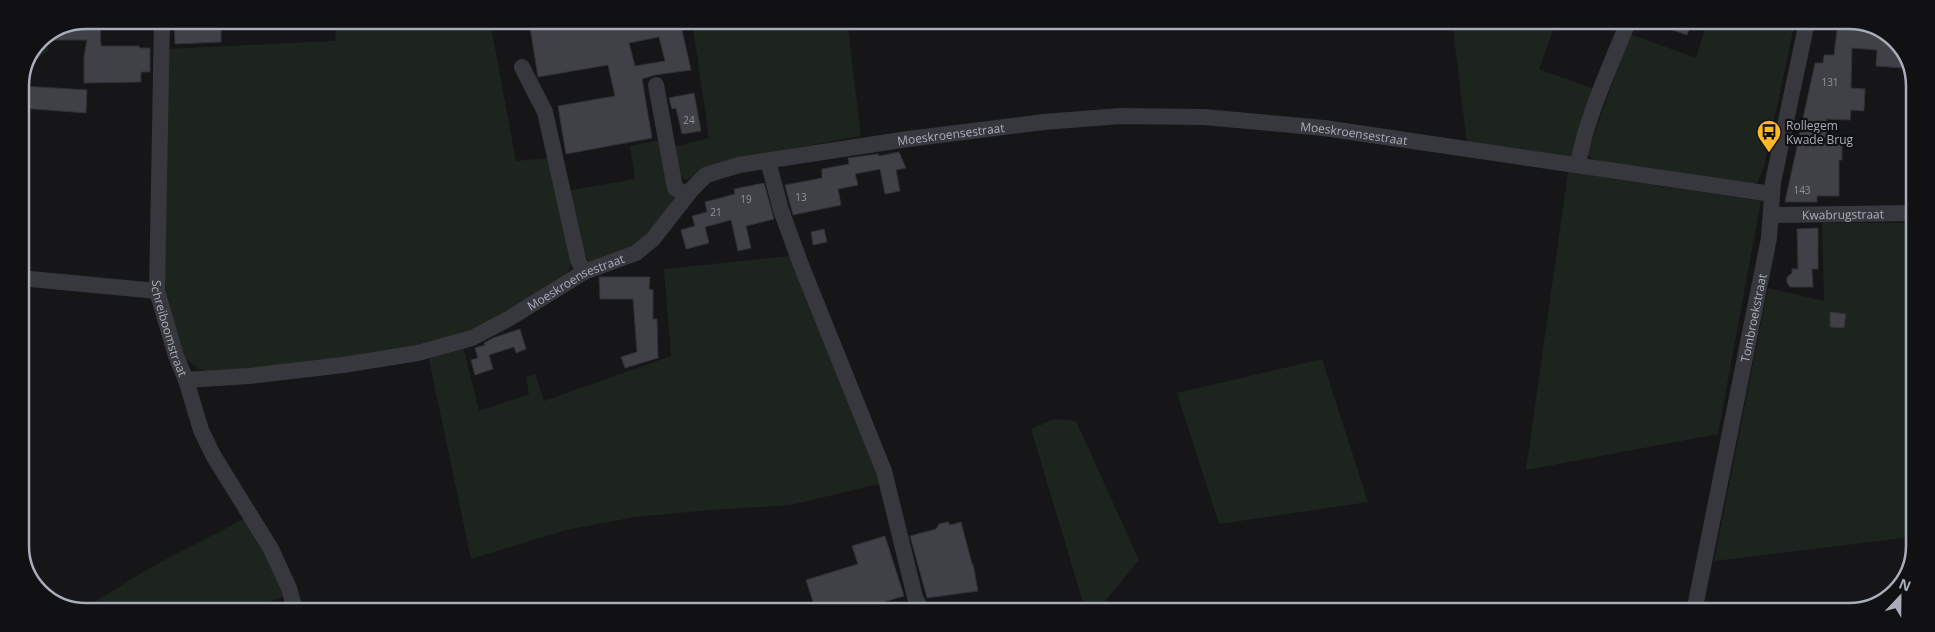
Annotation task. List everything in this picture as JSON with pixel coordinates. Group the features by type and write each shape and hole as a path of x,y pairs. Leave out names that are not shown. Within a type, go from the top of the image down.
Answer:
{"street":[{"name":"Schreiboomstraat","path":"162,29 157,291 176,356 186,380 201,430 213,455 271,549 289,588 293,603"},
{"path":"1578,165 1602,86 1625,29"},
{"name":"Tombroekstraat","path":"1696,603 1769,238 1772,194 1806,29"},
{"path":"522,67 545,112 578,260 584,272"},
{"path":"656,85 675,188 688,195"},
{"name":"Moeskroensestraat","path":"186,380 286,372 342,365 418,353 472,338 510,318 584,272 636,253 653,239 706,175 739,165 1044,122 1120,116 1204,117 1324,128 1772,194"},
{"path":"768,160 781,210 800,266 884,470 918,603"},
{"name":"Kwabrugstraat","path":"1772,215 1906,213"},
{"path":"29,279 157,291"}],"shaded area":[{"path":"336,29 491,29 516,161 549,158 572,260 568,272 534,296 460,336 349,360 210,373 199,369 185,359 167,300 163,279 167,49 335,41"},
{"path":"693,29 848,29 861,136 769,153 685,180 679,173 674,147 709,138"},
{"path":"1453,29 1553,29 1539,69 1596,90 1573,157 1467,144"},
{"path":"1705,29 1794,29 1764,167 1757,183 1747,184 1594,160 1587,154 1630,34 1696,58"},
{"path":"47,45 48,51 35,60"},
{"path":"661,140 677,193 658,224 632,247 590,263 582,250 567,191 635,179 630,146"},
{"path":"1568,172 1761,201 1718,434 1526,470"},
{"path":"1822,223 1906,223 1906,538 1714,561 1768,288 1824,301"},
{"path":"792,256 883,483 791,505 635,517 566,530 471,559 428,355 463,346 479,411 529,394 526,377 535,374 544,401 671,356 664,269"},
{"path":"1322,359 1368,502 1219,524 1177,393"},
{"path":"1055,419 1076,421 1139,560 1104,603 1084,603 1082,599 1031,429"},
{"path":"246,518 273,561 285,596 267,603 93,603 155,565"}],"building":[{"path":"100,29 101,46 139,46 140,48 150,48 150,72 141,72 141,82 84,83 84,56 87,40 52,40 64,33 75,30"},
{"path":"174,29 221,29 221,42 175,44"},
{"path":"530,29 682,29 691,70 655,75 642,79 652,138 566,154 558,106 615,96 608,65 538,77","holes":["659,37 665,61 635,66 629,43"]},
{"path":"1670,29 1689,29 1687,35"},
{"path":"1837,29 1856,29 1881,38 1899,57 1902,68 1876,66 1877,50 1852,48 1851,88 1865,89 1864,111 1851,110 1850,120 1826,119 1828,123 1825,142 1842,145 1842,160 1839,160 1839,196 1817,196 1817,202 1785,202 1815,63 1823,63 1824,55 1834,55"},
{"path":"29,86 87,90 86,113 29,109"},
{"path":"694,93 701,131 682,134 676,108 672,109 669,98"},
{"path":"899,152 906,168 896,170 900,191 885,194 880,169 855,174 858,185 838,189 841,205 793,215 785,185 822,178 822,169 849,164 848,158 878,154 879,156"},
{"path":"764,183 774,219 746,226 751,248 738,251 731,220 705,227 709,243 686,249 681,230 695,226 692,216 707,212 705,202 735,194 734,189"},
{"path":"1818,228 1818,269 1812,269 1813,287 1790,287 1787,283 1787,277 1792,273 1792,269 1798,269 1797,229"},
{"path":"824,229 827,242 813,245 811,232"},
{"path":"599,277 650,277 649,289 653,290 653,319 657,319 658,358 625,368 621,357 637,352 633,299 600,299"},
{"path":"1830,312 1846,314 1844,328 1830,327"},
{"path":"520,329 526,349 516,353 514,347 489,355 493,369 475,375 471,360 478,358 475,348 485,345 484,343 493,338"},
{"path":"948,522 950,525 961,522 973,564 978,591 927,598 910,536 936,529 939,524"},
{"path":"885,536 904,596 880,603 813,603 806,580 858,564 852,546"}],"place":[{"name":"Rollegem Kwade Brug","path":"1769,153"}]}
